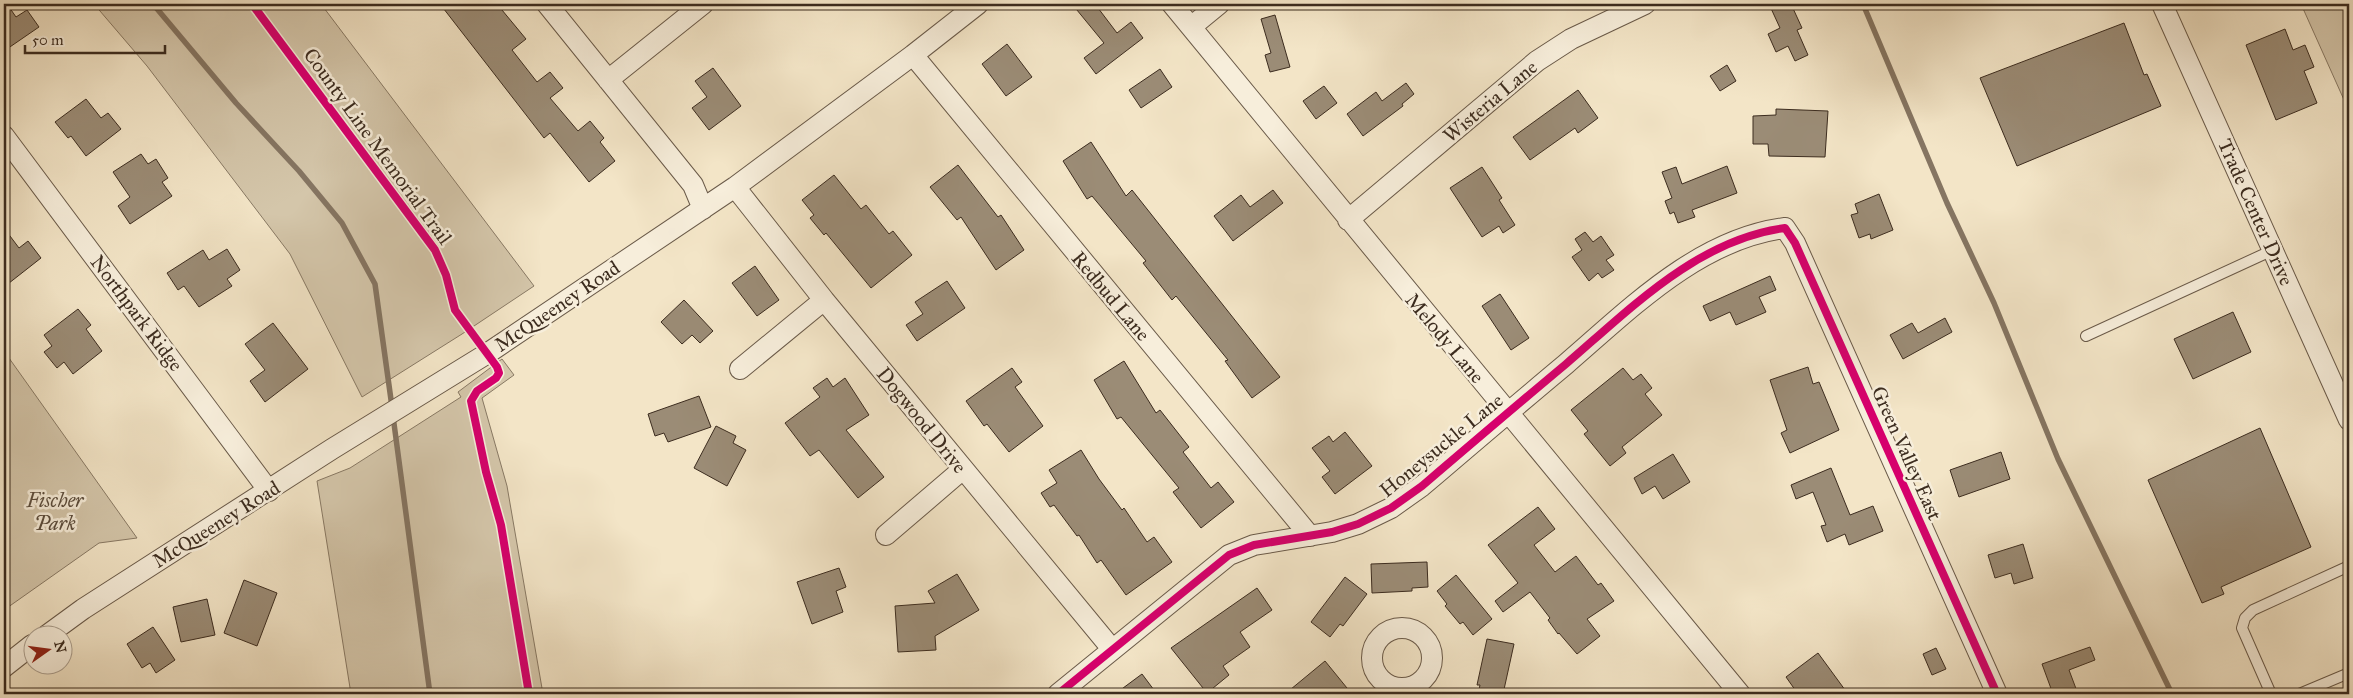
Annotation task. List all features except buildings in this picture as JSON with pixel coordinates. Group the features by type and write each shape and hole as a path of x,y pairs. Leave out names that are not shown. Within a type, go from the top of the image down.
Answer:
{"street":[{"path":"547,4 692,185 703,208"},
{"path":"608,80 703,4"},
{"name":"McQueeney Road","path":"61,626 161,558 452,373 488,353 735,187 913,55 978,4"},
{"name":"Melody Lane","path":"1172,4 1740,694"},
{"path":"1190,28 1219,4"},
{"name":"Wisteria Lane","path":"1348,220 1538,61 1570,39 1646,4"},
{"name":"Trade Center Drive","path":"2162,4 2349,420"},
{"name":"Redbud Lane","path":"913,55 1310,536"},
{"name":"Northpark Ridge","path":"4,136 269,491"},
{"name":"Dogwood Drive","path":"735,187 824,300 1112,649"},
{"name":"Honeysuckle Lane","path":"1058,694 1229,555 1254,545 1332,532 1358,524 1392,508 1422,486 1649,294 1671,278 1704,257 1729,245 1769,230 1785,228"},
{"name":"Green Valley East","path":"1785,228 1795,243 1997,694"},
{"path":"740,369 824,300"},
{"path":"886,535 963,469"},
{"path":"4,667 22,653"}],"lane":[{"path":"2086,336 2273,250"},
{"path":"2271,694 2242,628 2245,618 2253,610 2349,566"},
{"path":"2299,694 2349,673"}],"green space":[{"path":"94,4 321,4 534,286 362,397 290,254 147,66"},
{"path":"2301,4 2349,4 2349,111"},
{"name":"Fischer Park","path":"4,351 137,538 99,543 4,610"},
{"path":"502,359 514,375 482,398 507,486 543,694 351,694 317,481 350,468 461,397 458,392"}],"waterway":[{"path":"153,4 236,103 299,171 342,223 375,284 392,407"},
{"path":"1863,4 1947,203 1994,303 2058,459 2172,694"},
{"path":"393,416 430,694"}],"cycle path":[{"name":"County Line Memorial Trail","path":"252,4 435,250 446,275 455,310 497,367 499,373 496,378 477,391 471,401 486,472 501,525 529,694"},
{"path":"1058,694 1229,555 1254,545 1332,532 1358,524 1391,508 1422,486 1666,280 1723,246 1753,235 1785,228 1795,243 1997,694"}]}
